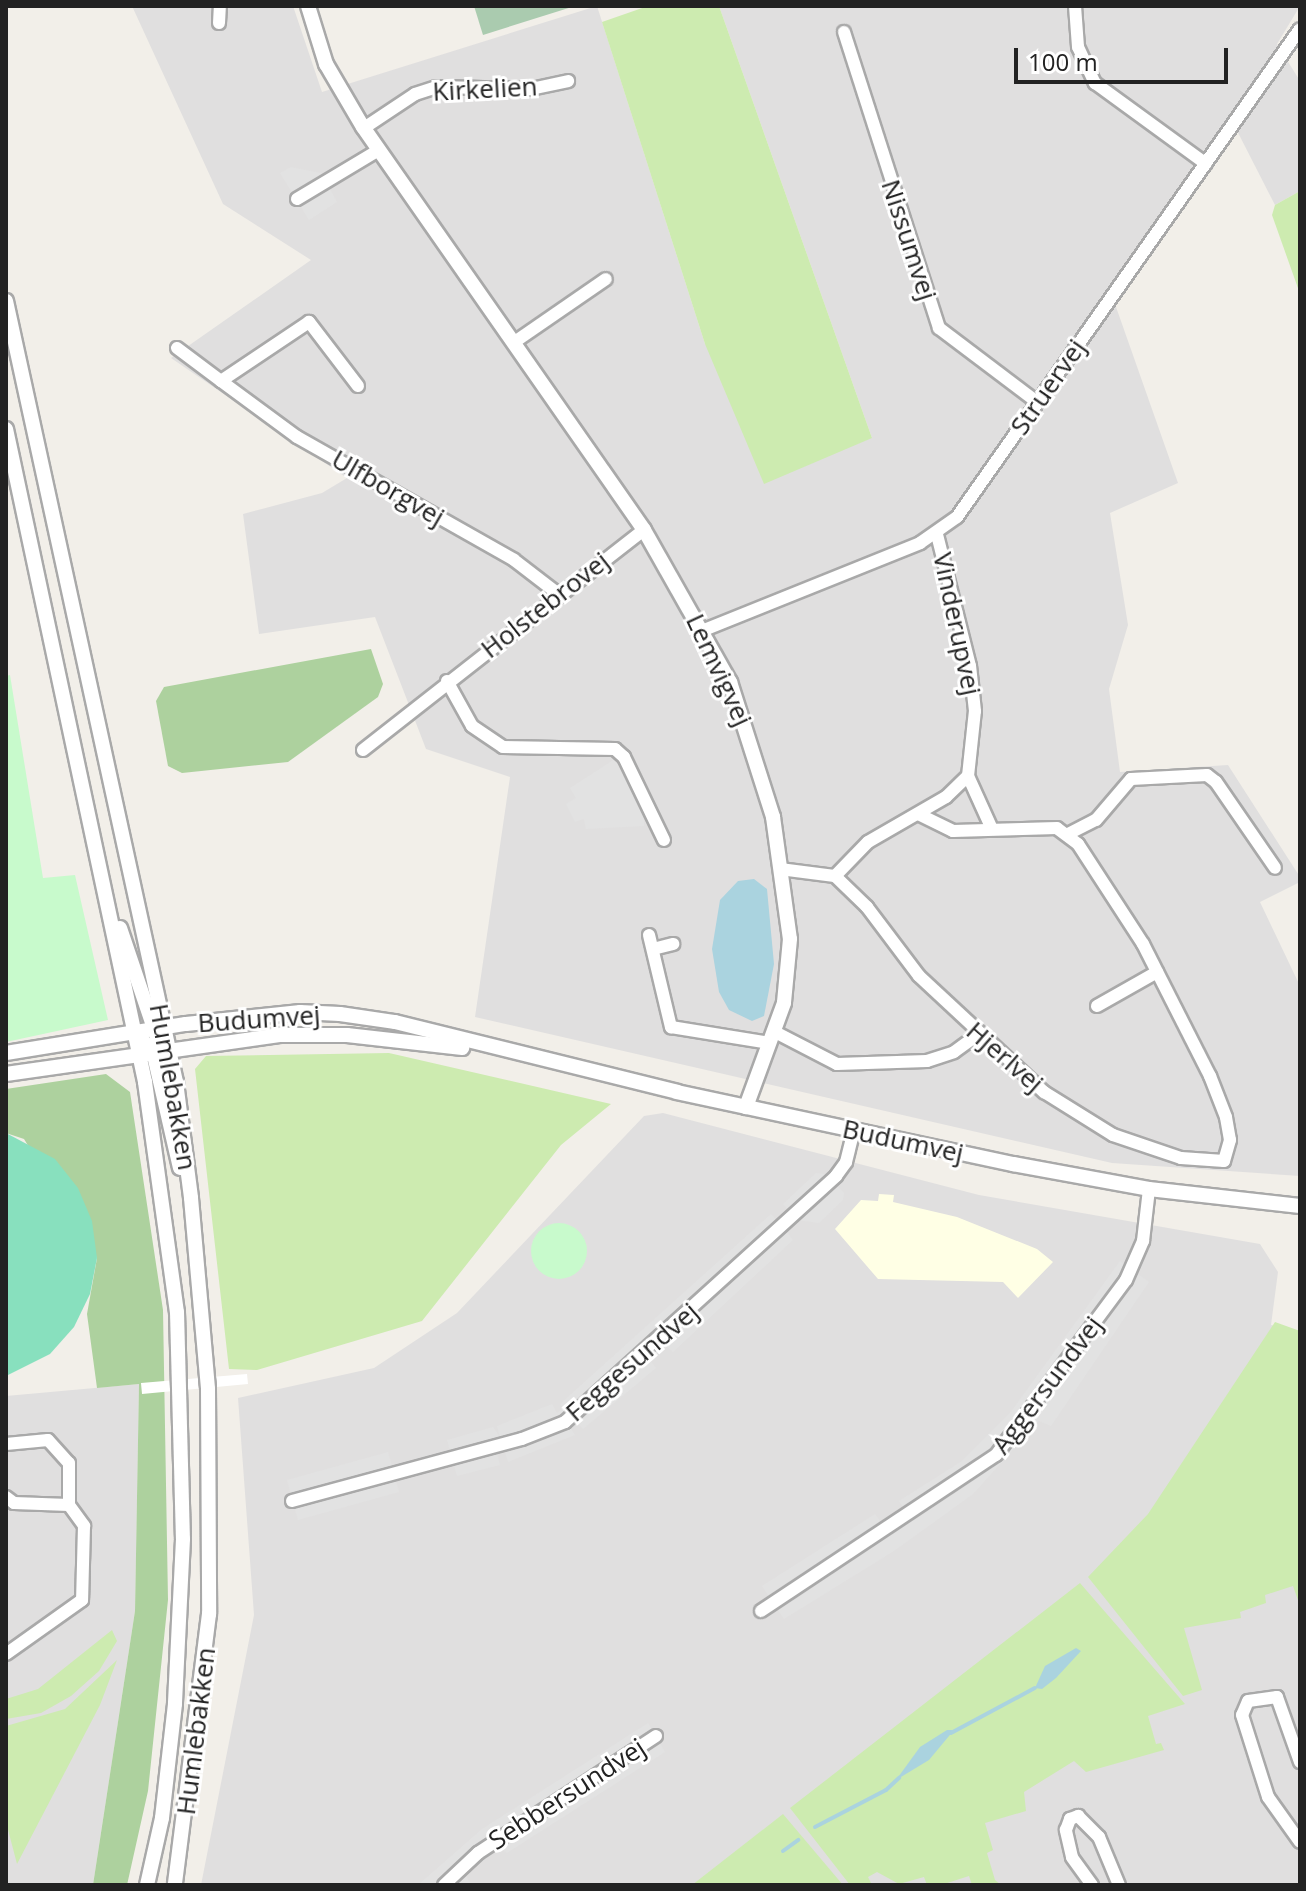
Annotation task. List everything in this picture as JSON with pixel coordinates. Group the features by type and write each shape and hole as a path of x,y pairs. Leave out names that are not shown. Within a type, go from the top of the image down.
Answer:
{"street":[{"path":"219,23 220,6"},
{"name":"Lemvigvej","path":"308,6 326,64 364,128 516,341 644,530 704,630 748,732 773,817 790,939 784,1003 746,1107"},
{"path":"1075,6 1078,47 1095,83 1206,164"},
{"name":"Struervej","path":"704,630 937,535 957,517 1300,29"},
{"name":"Nissumvej","path":"844,32 939,328 1037,402"},
{"name":"Kirkelien","path":"364,128 415,94 436,87 531,89 568,81"},
{"path":"297,199 379,150"},
{"path":"516,341 606,279"},
{"name":"Humlebakken","path":"6,301 158,1028 168,1048 195,1236 208,1389 209,1614 175,1885"},
{"path":"221,381 309,322 358,386"},
{"name":"Ulfborgvej","path":"177,348 297,437 514,560 557,593"},
{"name":"Humlebakken","path":"6,429 134,1032 146,1052 169,1241 183,1464 175,1704 162,1818 147,1885"},
{"name":"Holstebrovej","path":"363,750 557,593 644,530"},
{"name":"Vinderupvej","path":"937,535 970,666 975,711 968,776"},
{"path":"447,681 472,726 503,747 615,749 624,757 664,840"},
{"path":"1068,834 1096,820 1131,779 1207,775 1275,868"},
{"path":"780,869 835,876 868,842 959,788 968,776 991,827"},
{"path":"918,814 953,831 991,827 1049,827 1068,834 1157,972 1097,1006"},
{"path":"95,847 158,1028"},
{"name":"Hjerlvej","path":"835,876 852,889 919,976 977,1035 1044,1092 1113,1135 1181,1158 1224,1161 1230,1140 1226,1117 1157,972"},
{"path":"649,935 671,1027 772,1037 837,1064 927,1061 954,1052 977,1035"},
{"path":"653,949 673,944"},
{"name":"Budumvej","path":"6,1053 158,1028 290,1013 340,1014 395,1022 510,1054 854,1130 1149,1189 1300,1206"},
{"name":"Budumvej","path":"6,1074 168,1048 281,1035 347,1035 510,1054"},
{"path":"146,1052 195,1236"},
{"name":"Feggesundvej","path":"292,1501 565,1422 836,1176 846,1162 854,1130"},
{"name":"Aggersundvej","path":"761,1611 996,1455 1126,1280 1143,1241 1149,1189"},
{"path":"6,1444 48,1440 69,1463 69,1505 84,1526 82,1600 6,1654"},
{"path":"6,1497 14,1503 69,1505"},
{"path":"1300,1762 1277,1697 1248,1701 1242,1715 1268,1797 1300,1842"},
{"name":"Sebbersundvej","path":"444,1885 478,1853 656,1736"},
{"path":"1092,1885 1072,1857 1066,1830 1070,1819 1078,1816 1099,1837 1119,1885"}],"shaded area":[{"path":"132,6 293,6 322,92 597,6 705,344 872,438 719,6 1300,6 1277,44 1300,81 1300,191 1275,205 1230,117 1109,287 1178,483 1110,513 1128,625 1109,689 1120,772 1228,765 1300,877 1300,882 1260,902 1300,986 1300,1176 1112,1163 475,1017 510,777 426,749 375,617 259,634 243,514 322,493 347,478 171,358 311,260 223,204"},
{"path":"474,6 575,6 483,35"},
{"path":"291,167 321,173 337,202 309,220 280,173"},
{"path":"615,759 644,815 644,826 586,829 584,819 575,822 566,804 576,798 570,788"},
{"path":"663,1113 979,1195 1260,1244 1278,1272 1271,1325 1300,1331 1300,1885 201,1885 254,1615 238,1398 374,1368 457,1313 644,1116"},
{"path":"816,1173 825,1174 844,1193 843,1200 819,1223 797,1220 786,1231 793,1240 673,1352 664,1344 648,1358 656,1368 583,1429 577,1423 570,1427 575,1435 508,1462 505,1452 497,1453 500,1465 457,1476 447,1440 493,1427 500,1437 497,1426 552,1404 557,1413 563,1408 560,1404 771,1214 778,1222 790,1212 783,1204"},
{"path":"879,1194 894,1195 893,1202 957,1217 1037,1249 1053,1262 1018,1298 1003,1282 878,1279 835,1229 861,1200 878,1201"},
{"path":"1120,1261 1149,1282 1051,1426 1039,1421 973,1494 894,1551 784,1619 762,1586 875,1514 885,1528 907,1513 899,1501 962,1461 1010,1413"},
{"path":"139,1384 135,1611 93,1885 6,1885 6,1396"},
{"path":"388,1452 399,1492 298,1520 287,1480"},
{"path":"648,1723 665,1752 507,1853 499,1847 464,1872 471,1885 418,1885 482,1829"}],"green space":[{"path":"648,6 719,6 872,438 764,484 705,344 602,22"},
{"path":"1300,191 1299,291 1272,215 1275,205"},
{"path":"371,649 383,684 378,697 288,762 182,773 168,766 156,701 164,687"},
{"path":"10,675 43,878 75,875 108,1020 6,1042 6,676"},
{"path":"389,1053 611,1104 561,1145 422,1321 257,1370 229,1369 195,1069 206,1056"},
{"path":"106,1074 130,1092 163,1310 168,1600 148,1791 127,1885 93,1885 135,1611 139,1384 97,1388 87,1314 97,1258 24,1139 6,1133 6,1089"},
{"path":"6,1133 55,1159 78,1188 92,1221 97,1258 90,1294 74,1327 50,1354 6,1376"},
{"path":"559,1223 579,1231 587,1251 579,1271 559,1279 539,1271 531,1251 539,1231"},
{"path":"1275,1322 1300,1331 1300,1606 1293,1586 1265,1595 1266,1603 1240,1612 1241,1618 1184,1628 1202,1690 1183,1696 1088,1577 1148,1514"},
{"path":"1080,1583 1185,1704 1148,1716 1156,1744 1161,1743 1164,1750 1086,1772 1074,1761 1024,1792 1026,1811 985,1823 993,1850 987,1853 995,1880 1001,1885 972,1885 969,1876 941,1885 927,1885 924,1877 899,1884 877,1872 868,1877 872,1885 850,1885 790,1808"},
{"path":"112,1630 117,1641 99,1671 71,1696 41,1713 6,1719 6,1699 38,1689"},
{"path":"117,1660 100,1705 17,1864 6,1822 6,1726 65,1709"},
{"path":"783,1814 843,1885 692,1885"}],"water":[{"path":"754,879 767,889 774,964 764,1016 752,1021 729,1010 719,992 712,949 720,900 738,881"},
{"path":"1076,1648 1081,1651 1056,1678 1042,1689 1035,1688 1045,1666"},
{"path":"947,1730 954,1730 929,1760 896,1780 920,1747"}],"pier":[{"path":"247,1374 248,1384 142,1394 141,1383"}],"waterway":[{"path":"951,1733 1035,1688"},
{"path":"815,1827 886,1790 899,1778"},
{"path":"783,1851 798,1840"}]}
